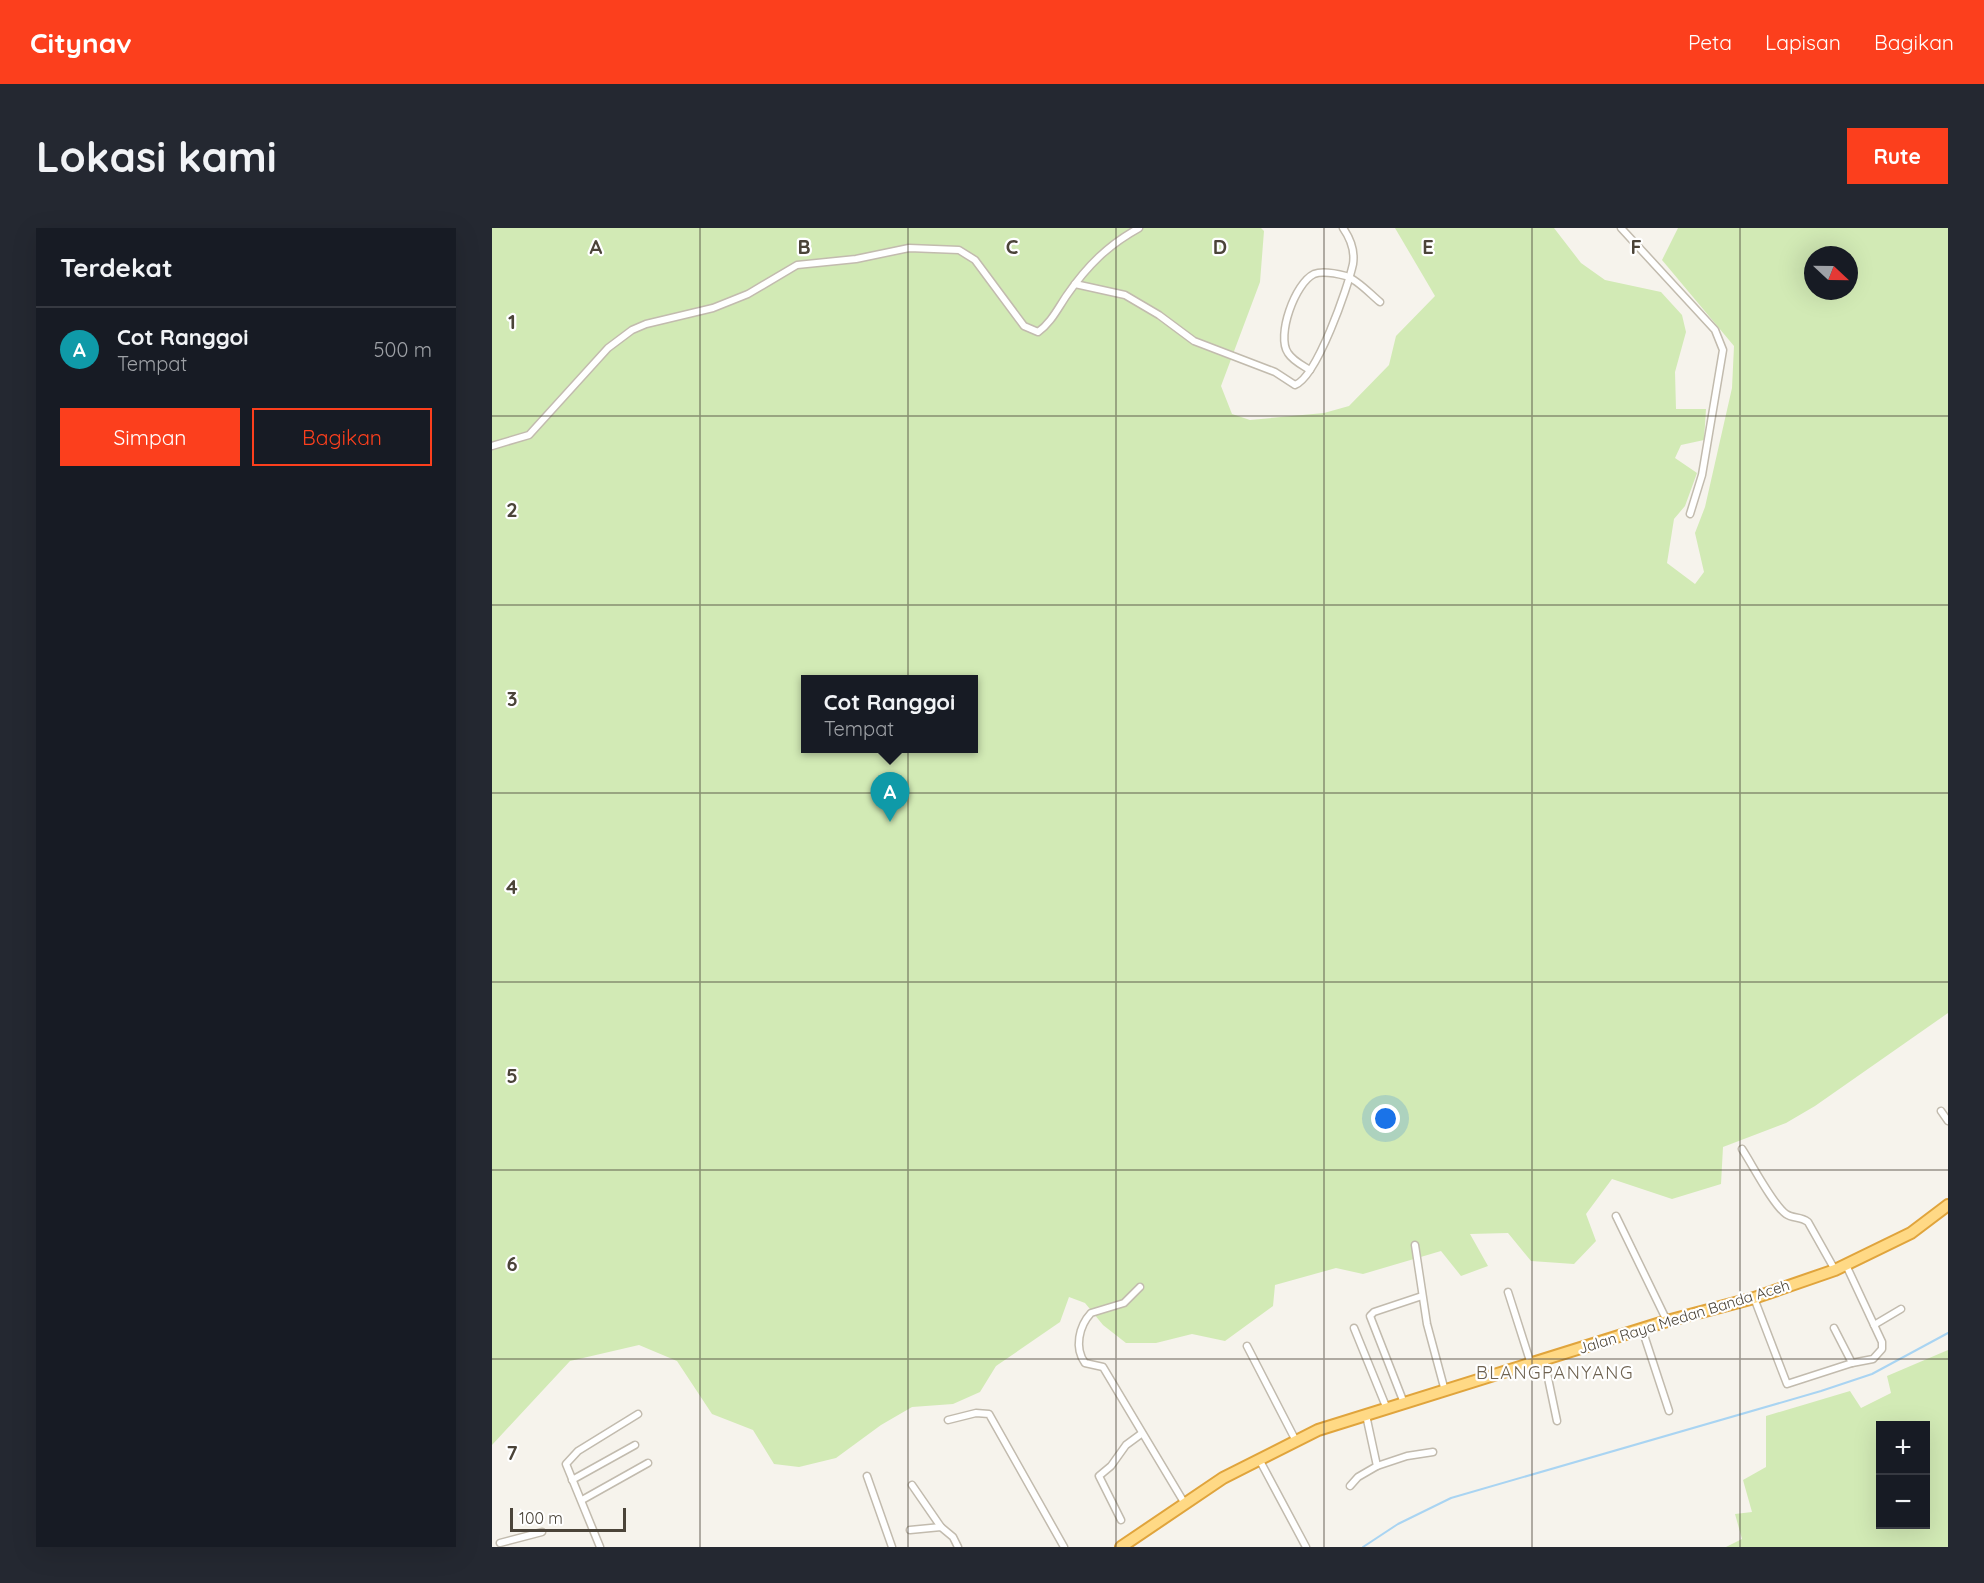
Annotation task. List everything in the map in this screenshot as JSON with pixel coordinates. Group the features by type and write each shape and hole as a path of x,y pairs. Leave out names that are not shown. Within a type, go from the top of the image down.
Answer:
{"highway":[{"name":"Jalan Raya Medan Banda Aceh","path":"1121,1547 1223,1478 1318,1430 1667,1321 1754,1298 1835,1270 1911,1233 1948,1205"}],"street":[{"path":"492,446 529,435 608,348 632,330 646,324 713,308 748,294 797,265 856,260 909,248 959,250 975,260 1024,326 1038,332 1049,321 1075,284 1110,246 1139,228"},
{"path":"1075,284 1125,295 1159,315 1194,342 1275,372 1295,385 1302,382 1310,370 1332,325 1353,263 1353,251 1343,228"},
{"path":"1621,228 1715,330 1723,350 1702,475 1690,514"},
{"path":"1310,370 1287,352 1284,342 1294,297 1316,273 1348,276 1380,302"},
{"path":"1941,1111 1948,1121"},
{"path":"1742,1149 1780,1209 1790,1216 1802,1217 1808,1222 1835,1270"},
{"path":"1616,1216 1667,1321"},
{"path":"1415,1245 1432,1349 1445,1391"},
{"path":"1754,1298 1787,1384 1852,1363 1873,1359 1882,1349 1882,1342 1846,1265"},
{"path":"1140,1287 1124,1303 1091,1313 1083,1325 1079,1344 1085,1363 1103,1367 1140,1434 1185,1504"},
{"path":"1508,1292 1531,1364"},
{"path":"1404,1403 1370,1317 1374,1312 1422,1296"},
{"path":"1874,1325 1901,1308"},
{"path":"1354,1328 1387,1408"},
{"path":"1834,1328 1852,1363"},
{"path":"1642,1329 1670,1411"},
{"path":"1247,1346 1296,1441"},
{"path":"1544,1359 1557,1421"},
{"path":"948,1420 976,1413 989,1414 1064,1547"},
{"path":"600,1547 566,1464 569,1458 638,1414"},
{"path":"1366,1414 1377,1466"},
{"path":"1121,1520 1099,1476 1111,1466 1126,1444 1140,1434"},
{"path":"572,1480 634,1444"},
{"path":"1350,1486 1362,1474 1377,1466 1407,1456 1433,1452"},
{"path":"1259,1459 1306,1547"},
{"path":"582,1500 648,1463"},
{"path":"867,1476 892,1547"},
{"path":"912,1485 941,1527 953,1537 958,1547"},
{"path":"910,1530 941,1527"},
{"path":"500,1543 542,1532"},
{"path":"520,1539 522,1547"}],"green space":[{"path":"492,228 1261,228 1264,231 1260,282 1221,386 1232,414 1250,420 1324,413 1349,406 1389,365 1396,336 1435,296 1395,228 1554,228 1581,263 1605,280 1661,292 1682,315 1686,332 1675,372 1676,409 1706,409 1704,440 1681,445 1675,458 1697,473 1685,506 1674,519 1667,563 1695,584 1704,572 1695,533 1705,507 1732,388 1734,346 1662,260 1678,228 1948,228 1948,1013 1815,1106 1786,1123 1723,1147 1721,1184 1672,1199 1612,1179 1586,1214 1596,1241 1574,1264 1531,1261 1508,1233 1470,1234 1488,1266 1461,1276 1441,1251 1363,1274 1336,1268 1275,1285 1273,1306 1225,1341 1192,1334 1156,1343 1126,1343 1103,1325 1085,1303 1069,1297 1060,1322 996,1366 980,1392 953,1404 912,1407 881,1425 836,1458 799,1467 774,1464 753,1430 712,1414 677,1361 639,1345 570,1361 492,1445"},
{"path":"1948,1350 1948,1547 1726,1547 1742,1539 1735,1514 1752,1512 1743,1480 1766,1467 1766,1416 1850,1391 1861,1408 1891,1393 1887,1376"}],"waterway":[{"path":"1363,1547 1398,1524 1451,1498 1821,1391 1872,1374 1948,1333"}],"place":[{"name":"Cot Ranggoi","path":"890,822"}],"district":[{"name":"BLANGPANYANG","path":"1555,1373"}]}
